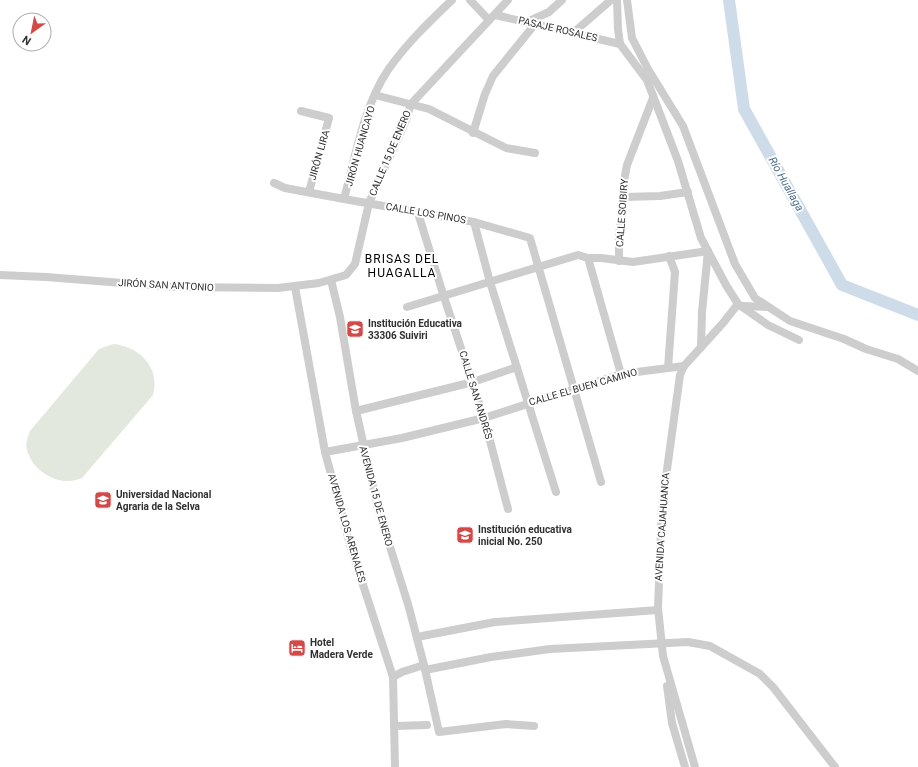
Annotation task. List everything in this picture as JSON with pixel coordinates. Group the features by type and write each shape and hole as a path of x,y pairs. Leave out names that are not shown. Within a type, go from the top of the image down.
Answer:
{"street":[{"name":"JIRÓN HUANCAYO","path":"344,199 367,114 388,70 402,52 452,0"},
{"path":"470,0 492,18"},
{"name":"CALLE 15 DE ENERO","path":"331,280 346,275 355,264 369,203 406,120 410,104 508,0"},
{"path":"527,22 549,12 562,0"},
{"path":"573,33 611,0"},
{"path":"617,0 620,44 646,80 653,98 661,112 688,192 701,238 739,305 768,325 799,340"},
{"path":"627,0 632,38 648,69 683,126 735,264 755,298 790,321 898,359 918,371"},
{"name":"PASAJE ROSALES","path":"492,18 527,22 620,44"},
{"path":"473,133 485,94 493,76 535,24"},
{"path":"375,95 429,109 473,133 506,148 535,153"},
{"name":"CALLE SOIBIRY","path":"619,261 619,235 624,197 623,186 627,165 653,98"},
{"name":"JIRÓN LIRA","path":"301,111 330,118 309,192"},
{"name":"CALLE LOS PINOS","path":"274,183 285,188 474,222 530,238 539,267"},
{"path":"624,197 660,196 688,192"},
{"name":"CALLE SAN ANDRÉS","path":"418,213 484,418 508,509"},
{"path":"474,222 490,282 556,492"},
{"path":"407,307 578,255 588,258 633,262 708,251"},
{"path":"701,347 702,312 708,251"},
{"path":"668,368 675,272 669,256"},
{"path":"588,258 621,374"},
{"path":"539,267 602,482"},
{"name":"JIRÓN SAN ANTONIO","path":"0,275 174,287 296,287 331,280"},
{"name":"AVENIDA 15 DE ENERO","path":"331,280 340,317 363,445 378,509 417,637 439,732 506,724 534,726"},
{"name":"AVENIDA LOS ARENALES","path":"296,287 325,452 351,548 394,677 395,767"},
{"path":"739,305 769,307"},
{"name":"AVENIDA CAJAHUANCA","path":"695,767 666,669 661,643 658,610 660,529 664,480 678,387 684,366 739,305"},
{"name":"CALLE EL BUEN CAMINO","path":"325,452 402,438 484,418 621,374 684,366"},
{"path":"356,410 473,382 517,367"},
{"path":"417,637 495,622 658,610"},
{"path":"394,677 402,672 550,649 688,642 705,644 756,671 773,687 835,767"},
{"path":"666,669 668,704 685,767"},
{"path":"394,726 427,725"}],"shaded area":[{"path":"113,344 131,349 146,360 154,376 155,385 153,395 82,478 74,481 65,481 48,476 35,465 30,458 26,445 30,431 99,349"}],"waterway":[{"name":"Río Huallaga","path":"729,0 744,109 842,285 918,315"}],"place":[{"name":"Institución Educativa 33306 Suiviri","path":"355,329"},
{"name":"Universidad Nacional Agraria de la Selva","path":"103,500"},
{"name":"Institución educativa inicial No. 250","path":"465,535"},
{"name":"Hotel Madera Verde","path":"297,648"}],"district":[{"name":"BRISAS DEL HUAGALLA","path":"402,266"}]}
